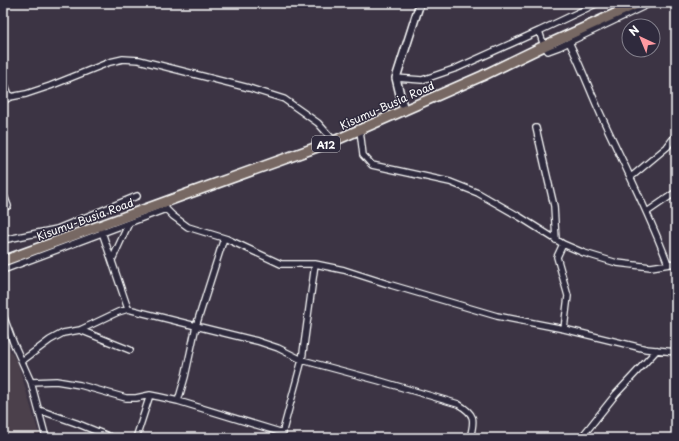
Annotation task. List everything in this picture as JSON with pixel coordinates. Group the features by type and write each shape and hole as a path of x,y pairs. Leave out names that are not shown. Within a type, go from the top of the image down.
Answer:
{"highway":[{"name":"Kisumu-Busia Road","path":"3,262 101,230 208,186 334,141 482,76 639,3"}],"street":[{"path":"404,111 396,78 420,3"},
{"path":"396,78 422,80 450,71 598,3"},
{"path":"539,31 544,46 548,51 651,3"},
{"path":"569,42 647,212 668,264"},
{"path":"3,101 10,97 26,94 110,62 123,59 139,60 249,88 284,99 318,123 334,141"},
{"path":"3,80 10,97"},
{"path":"536,128 554,206 556,240"},
{"path":"360,130 363,155 372,165 450,182 478,193 563,244 584,253 618,263 650,267 676,263"},
{"path":"631,177 667,147 676,135"},
{"path":"647,212 676,192"},
{"path":"3,193 8,206"},
{"path":"3,240 56,229 136,196"},
{"path":"3,270 101,230 129,223 165,206 173,216 188,227 224,238 281,264 315,264 344,270 497,316 564,329 646,349 676,352"},
{"path":"112,260 129,223"},
{"path":"101,230 128,309"},
{"path":"178,401 185,377 196,326 224,238"},
{"path":"563,244 557,257 568,296 564,329"},
{"path":"31,382 64,382 126,398 136,398 150,395 178,401 282,435 302,360 315,264"},
{"path":"22,361 50,340 63,333 80,330 118,312 128,309 258,341 278,348 302,360 380,380 458,404 468,410 472,415 473,426 470,438"},
{"path":"3,315 31,382 46,438"},
{"path":"80,330 130,350"},
{"path":"581,438 616,394 657,350"},
{"path":"136,438 150,395"},
{"path":"39,410 113,438"}],"shaded area":[{"path":"4,340 18,364 40,438 3,438"}]}
